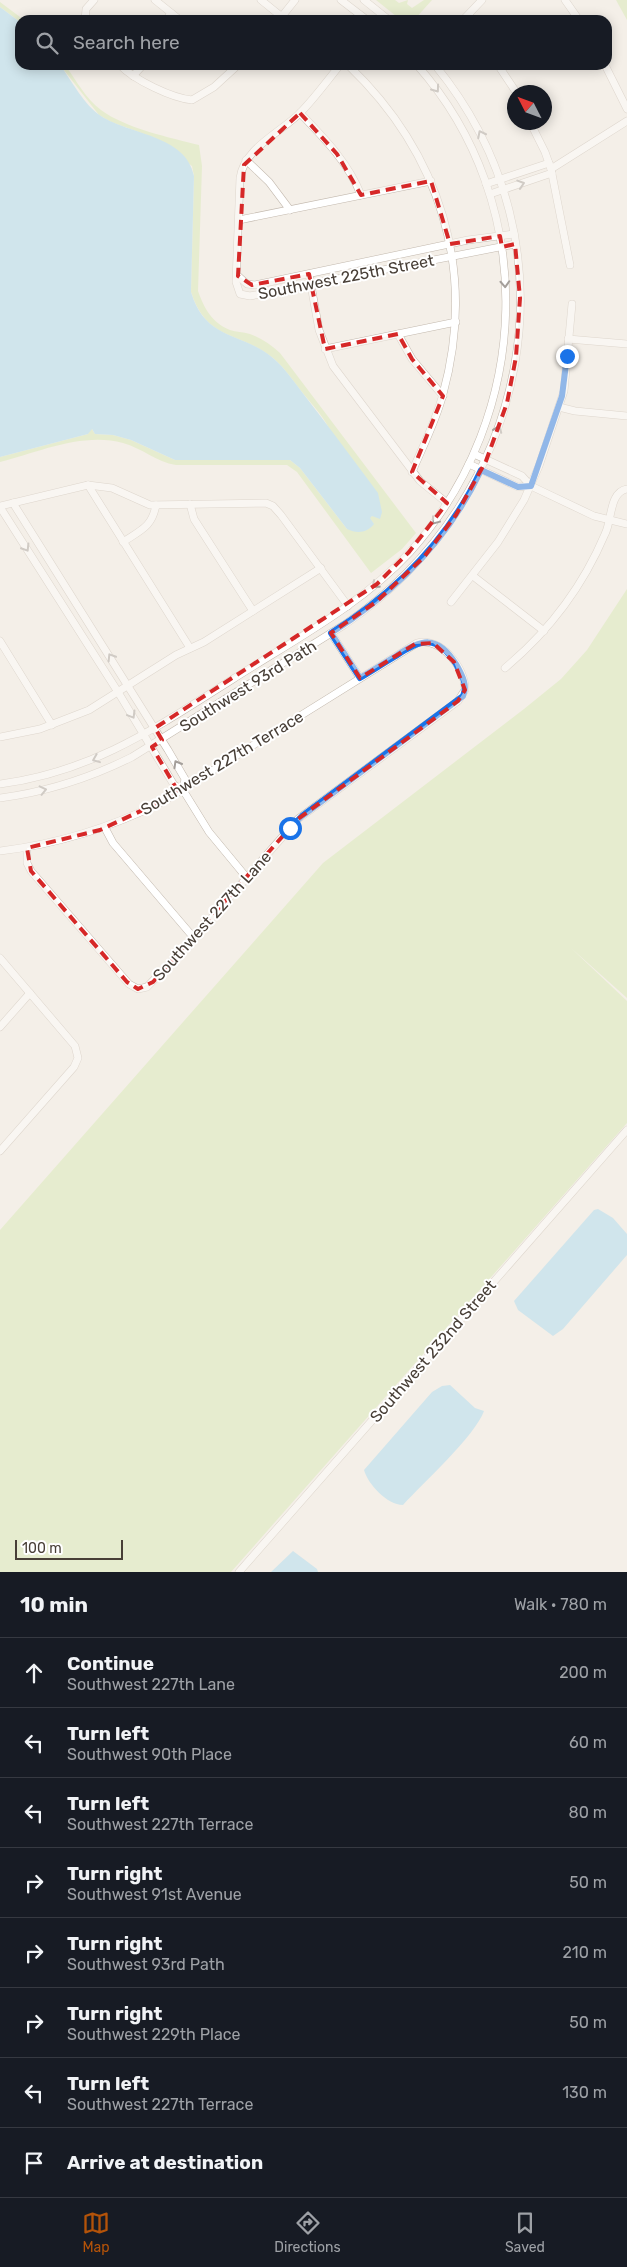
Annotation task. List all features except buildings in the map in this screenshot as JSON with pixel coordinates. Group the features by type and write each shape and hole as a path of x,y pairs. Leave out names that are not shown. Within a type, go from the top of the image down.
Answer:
{"street":[{"path":"85,15 86,10 94,0"},
{"path":"156,0 174,15"},
{"path":"261,0 278,15"},
{"path":"283,15 295,0"},
{"path":"341,0 360,15"},
{"path":"364,0 383,15"},
{"path":"468,15 482,0"},
{"path":"565,0 576,15"},
{"path":"128,70 133,76 192,100 214,87 233,70"},
{"path":"133,76 138,70"},
{"path":"238,276 240,178 246,160 300,113 336,70"},
{"path":"353,70 375,92 417,152 431,181 453,256 456,322 452,358 443,396 412,472"},
{"name":"Southwest 93rd Path","path":"0,784 31,779 75,766 112,752 144,735 348,606 400,562 426,532 447,503 474,454 492,405 503,353 506,301 502,247 490,194 475,155 460,125 439,92 421,70"},
{"name":"Southwest 93rd Path","path":"0,798 46,789 84,778 121,763 152,747 331,633 376,602 415,566 452,521 486,460 507,402 516,357 520,298 514,234 500,179 474,122 457,94 439,70"},
{"path":"501,70 511,85"},
{"path":"607,70 627,110"},
{"path":"300,113 337,154 355,181 361,195"},
{"path":"490,194 550,168 627,121"},
{"path":"533,130 550,168 570,265"},
{"path":"246,160 270,182 290,210"},
{"path":"486,184 550,168"},
{"path":"239,220 431,181"},
{"name":"Southwest 225th Street","path":"238,276 244,282 252,285 450,244 514,234"},
{"name":"Southwest 225th Street","path":"238,276 237,289 246,297 515,244"},
{"path":"309,274 325,349 336,370 412,472 428,490 447,503"},
{"path":"451,602 494,548 531,486 559,407 564,386 572,304"},
{"path":"325,349 456,322"},
{"path":"398,334 412,359 443,396"},
{"path":"568,339 627,344"},
{"path":"559,407 575,411 627,416"},
{"path":"474,454 522,476 531,486 594,516 627,524"},
{"path":"469,464 518,487 531,486"},
{"path":"88,485 190,648"},
{"path":"247,878 209,832 183,790 174,785 118,692 0,507 88,485 112,488 142,503 156,505 271,504 348,606"},
{"path":"504,668 544,631 578,585 605,536 616,496 620,491 627,489"},
{"path":"13,503 185,778 183,790"},
{"path":"190,504 194,519 252,611"},
{"path":"123,542 149,524 153,518 156,505"},
{"path":"0,737 52,725 89,710 190,648 204,642 321,568"},
{"path":"473,576 544,631"},
{"path":"331,633 360,678"},
{"path":"0,641 52,725"},
{"name":"Southwest 227th Terrace","path":"0,851 27,848 105,828 154,806 183,790 413,645 421,642 430,642 441,647 451,658 464,680 465,690"},
{"name":"Southwest 227th Lane","path":"27,848 28,863 31,871 129,984 142,989 151,985 302,816 458,701 465,690"},
{"path":"105,828 115,846 194,938"},
{"path":"0,958 75,1046 78,1058 74,1067 0,1151"},
{"path":"0,1027 30,993"},
{"name":"Southwest 232nd Street","path":"239,1572 627,1130"}],"highlighted area":[{"path":"300,113 337,154 361,195 431,181 450,244 500,236 502,247 515,244 520,298 516,357 507,403 486,461 456,515 424,557 376,602 331,633 360,678 415,644 433,643 454,662 465,690 458,701 298,819 153,982 138,989 127,982 31,871 27,848 100,830 179,793 152,747 162,740 155,728 377,584 409,552 447,503 412,472 443,396 412,359 398,334 325,349 309,274 252,285 238,276 244,165"}],"green space":[{"path":"376,0 395,0 399,3 408,0 407,4 412,8 424,0 432,0 418,15 395,15"},
{"path":"616,0 627,0 627,20"},
{"path":"0,2 17,15 15,15 15,18 0,7"},
{"path":"64,70 68,70 91,100 101,110 111,116 148,132 199,145 202,166 198,291 206,309 224,327 232,331 254,336 266,342 280,353 416,533 402,549 371,573 297,472 287,465 176,465 162,461 123,443 108,440 92,440 61,445 0,462 0,457 88,434 90,429 92,429 95,434 113,435 131,440 175,460 290,460 300,468 347,529 372,516 326,423 283,368 261,349 215,328 206,320 198,308 191,292 194,176 192,166 155,138 111,122 99,115"},
{"path":"627,589 627,998 571,948 627,1001 627,1123 231,1572 0,1572 0,1230 323,863 561,679 587,650"}],"water":[{"path":"0,7 15,18 15,70 64,70 89,106 101,116 169,144 189,162 194,176 191,292 197,308 215,327 261,349 282,366 378,493 382,512 380,519 372,516 370,518 374,524 368,529 354,532 347,529 300,468 290,460 175,460 131,440 113,435 95,434 92,429 88,434 0,457"},
{"path":"598,1209 613,1218 627,1234 627,1255 563,1329 553,1336 518,1310 514,1301 594,1210"},
{"path":"450,1385 475,1408 484,1411 479,1421 460,1446 403,1505 391,1502 379,1493 366,1476 364,1470 432,1392 442,1386"},
{"path":"293,1551 317,1569 318,1572 271,1572"}],"route":[{"path":"290,828 302,816 463,696 465,690 464,680 451,658 444,650 433,643 418,642 360,678 331,633 376,602 415,566 452,521 481,470 518,487 531,486 562,396 567,356"}]}
